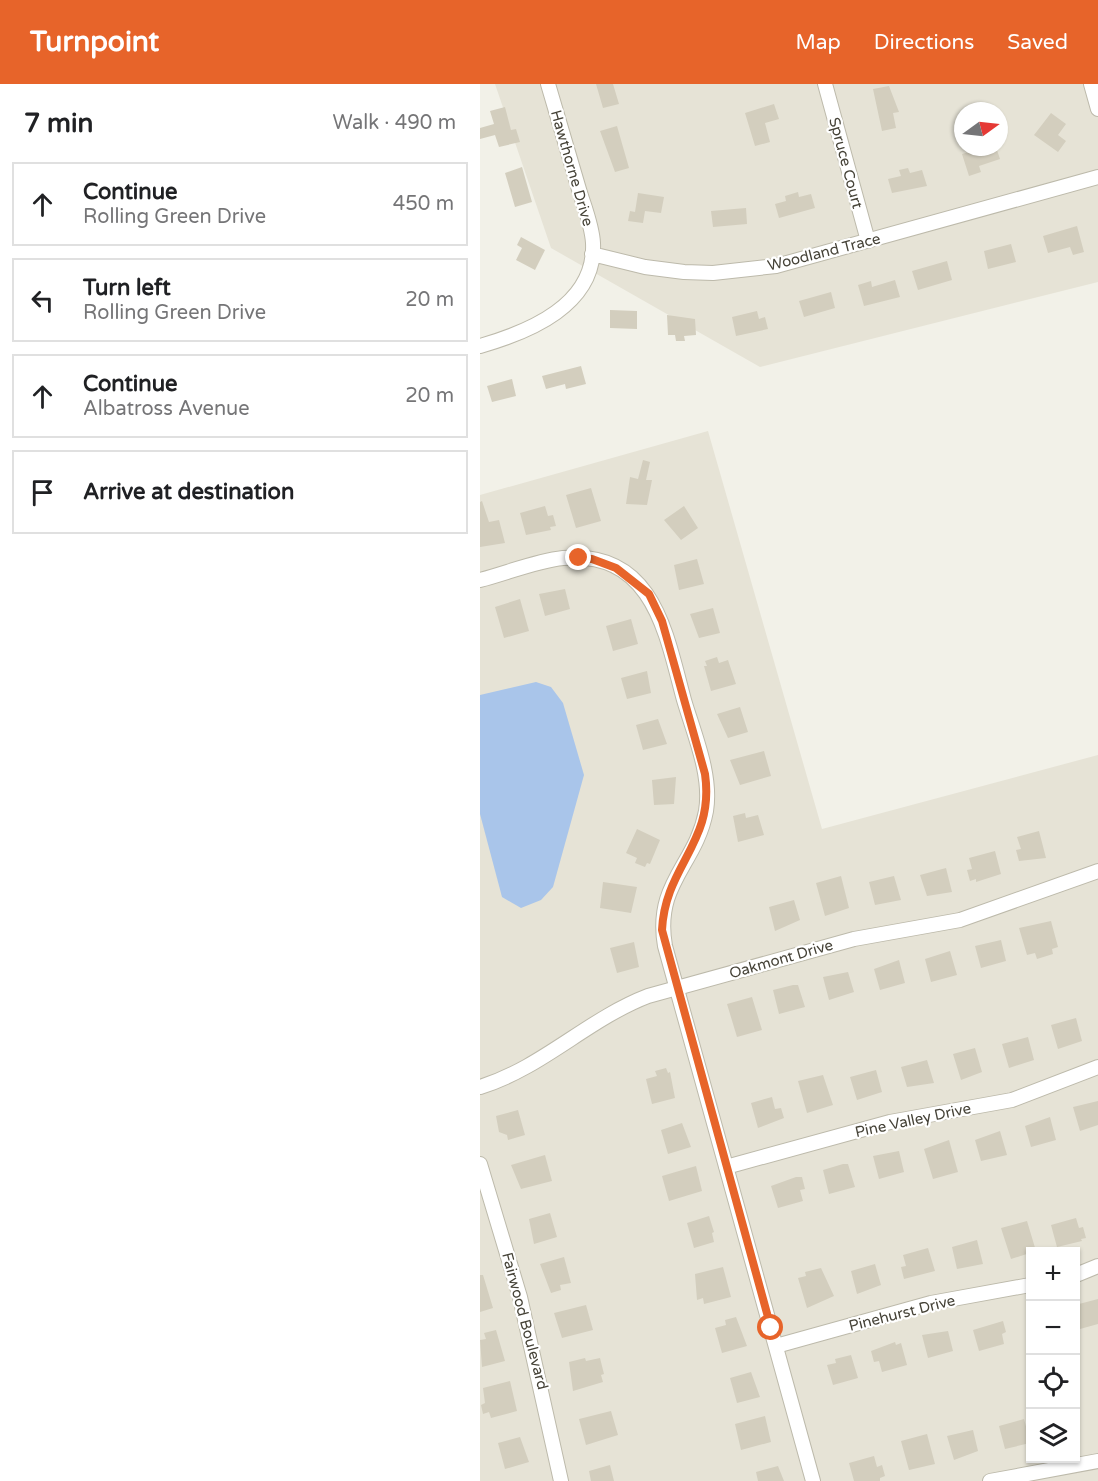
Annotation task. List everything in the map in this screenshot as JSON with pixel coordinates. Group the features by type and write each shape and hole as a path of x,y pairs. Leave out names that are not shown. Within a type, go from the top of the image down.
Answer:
{"street":[{"name":"Hawthorne Drive","path":"548,84 587,218 592,254"},
{"name":"Spruce Court","path":"825,84 868,241"},
{"path":"1091,84 1098,109"},
{"name":"Woodland Trace","path":"592,254 645,267 713,273 776,266 1098,177"},
{"path":"480,346 535,325 564,307 587,275 592,254"},
{"path":"480,580 563,558 592,559 616,568 649,594 662,621 708,792 703,826 673,882 663,913 664,946 813,1481"},
{"name":"Oakmont Drive","path":"480,1088 520,1072 634,1002 676,988 854,939 960,920 1098,871"},
{"name":"Pine Valley Drive","path":"726,1167 890,1122 1012,1100 1098,1067"},
{"name":"Fairwood Boulevard","path":"480,1164 520,1297 561,1481"},
{"path":"1080,1273 1098,1266"},
{"name":"Pinehurst Drive","path":"776,1346 931,1303 1026,1287"},
{"path":"990,1481 1098,1461"}],"shaded area":[{"path":"495,84 1098,84 1098,282 760,367 551,248"},
{"path":"708,431 822,829 1098,755 1098,1481 480,1481 480,495"}],"water":[{"path":"536,682 551,687 563,703 584,775 553,887 541,900 521,908 502,897 480,814 480,695"}],"building":[{"path":"596,84 613,84 619,104 603,108"},
{"path":"889,86 899,112 893,113 896,128 882,131 873,89"},
{"path":"774,104 779,119 765,123 770,142 755,146 745,113"},
{"path":"505,107 511,130 516,129 520,142 499,147 495,135 480,139 480,128 494,124 490,111"},
{"path":"1051,113 1066,124 1058,135 1066,141 1058,152 1034,135"},
{"path":"617,126 629,168 615,172 600,131"},
{"path":"963,156 999,156 1000,159 979,166 981,172 969,176"},
{"path":"522,167 532,202 515,207 505,173"},
{"path":"908,168 910,173 922,170 927,186 892,193 888,179 901,176 899,170"},
{"path":"798,192 799,197 811,194 815,208 779,218 775,204 786,201 785,196"},
{"path":"638,193 664,197 661,213 645,211 643,223 628,221 630,211 635,212"},
{"path":"746,208 747,224 713,227 711,211"},
{"path":"1077,226 1084,252 1073,255 1070,247 1048,253 1043,236"},
{"path":"521,237 545,250 535,270 516,260 522,248 517,245"},
{"path":"1011,244 1016,262 988,269 984,251"},
{"path":"947,261 952,280 918,290 912,271"},
{"path":"895,280 900,297 864,306 858,285 871,281 872,287"},
{"path":"831,292 835,308 804,317 799,301"},
{"path":"610,310 637,311 637,329 610,328"},
{"path":"757,311 759,319 765,317 768,329 736,336 732,317"},
{"path":"667,315 695,319 696,335 684,336 685,341 676,341 675,335 668,335"},
{"path":"581,366 586,384 566,389 565,384 546,389 542,376"},
{"path":"512,379 516,396 492,402 487,386"},
{"path":"643,460 650,462 646,480 652,480 647,505 626,504 630,477 638,479"},
{"path":"591,488 601,521 576,528 566,495"},
{"path":"482,501 489,522 499,520 505,543 480,547 480,502"},
{"path":"545,506 548,516 553,515 556,526 550,527 551,530 526,535 520,513"},
{"path":"684,506 698,528 681,540 664,520"},
{"path":"697,559 704,584 679,590 674,565"},
{"path":"565,589 570,609 545,616 539,594"},
{"path":"520,599 529,631 504,638 495,607"},
{"path":"713,608 720,633 699,638 690,614"},
{"path":"631,619 638,644 613,651 606,626"},
{"path":"717,657 719,663 728,660 736,684 711,691 704,666 707,666 705,661"},
{"path":"647,671 651,693 627,699 621,678"},
{"path":"740,707 748,732 728,738 717,714"},
{"path":"658,719 667,744 643,750 636,725"},
{"path":"764,751 771,776 740,785 730,760"},
{"path":"676,777 674,804 654,805 652,780"},
{"path":"745,813 746,818 758,815 764,835 738,842 733,816"},
{"path":"637,829 660,840 650,864 647,863 645,867 635,863 637,858 626,853"},
{"path":"1039,831 1046,858 1019,861 1016,850 1021,849 1017,837"},
{"path":"995,851 1001,874 976,882 976,879 970,881 967,870 972,869 969,858"},
{"path":"946,868 952,892 927,896 920,875"},
{"path":"841,876 849,908 825,916 816,883"},
{"path":"894,876 901,900 875,905 869,882"},
{"path":"603,882 637,887 631,913 600,908"},
{"path":"794,900 800,920 775,931 769,907"},
{"path":"1051,921 1058,947 1052,949 1053,954 1037,959 1035,953 1027,955 1019,928"},
{"path":"1001,940 1006,961 981,968 975,946"},
{"path":"634,942 639,967 617,973 610,948"},
{"path":"950,951 957,975 931,982 925,959"},
{"path":"899,960 905,983 880,990 874,969"},
{"path":"848,972 854,992 829,1000 823,977"},
{"path":"798,985 805,1007 779,1014 773,990"},
{"path":"752,997 762,1030 737,1037 727,1004"},
{"path":"1076,1018 1082,1041 1058,1049 1051,1025"},
{"path":"1028,1037 1034,1060 1009,1068 1002,1044"},
{"path":"975,1048 982,1072 961,1080 953,1054"},
{"path":"927,1060 934,1083 907,1087 901,1067"},
{"path":"666,1068 668,1073 670,1072 675,1098 652,1104 646,1079 657,1076 655,1071"},
{"path":"876,1070 882,1092 857,1100 850,1077"},
{"path":"823,1075 833,1105 807,1113 798,1081"},
{"path":"772,1097 775,1109 781,1108 784,1118 758,1128 751,1103"},
{"path":"1098,1101 1098,1125 1080,1131 1073,1107"},
{"path":"518,1110 525,1135 508,1140 507,1135 499,1132 496,1116"},
{"path":"1050,1117 1056,1140 1031,1147 1025,1126"},
{"path":"682,1123 691,1147 668,1154 661,1130"},
{"path":"1000,1131 1007,1155 981,1161 975,1140"},
{"path":"949,1140 958,1172 933,1179 924,1149"},
{"path":"899,1151 904,1172 879,1179 873,1156"},
{"path":"545,1155 552,1181 521,1189 511,1165"},
{"path":"848,1164 855,1187 829,1194 823,1170"},
{"path":"696,1166 702,1191 669,1201 662,1176"},
{"path":"802,1177 805,1189 800,1190 803,1201 778,1208 771,1186"},
{"path":"550,1213 557,1237 534,1244 529,1219"},
{"path":"709,1216 714,1232 712,1233 714,1242 694,1248 687,1223"},
{"path":"1076,1218 1079,1228 1083,1227 1086,1238 1057,1247 1051,1225"},
{"path":"1027,1221 1035,1247 1026,1247 1026,1254 1011,1259 1001,1228"},
{"path":"977,1240 983,1264 957,1269 952,1247"},
{"path":"928,1248 935,1271 904,1279 901,1267 906,1266 903,1255"},
{"path":"564,1257 571,1283 560,1285 561,1290 551,1293 540,1264"},
{"path":"875,1264 881,1285 857,1294 851,1271"},
{"path":"723,1267 731,1297 704,1304 703,1298 697,1300 695,1274"},
{"path":"821,1268 834,1296 807,1308 798,1278 806,1276 805,1272"},
{"path":"480,1275 483,1275 493,1308 480,1312"},
{"path":"1098,1299 1098,1324 1080,1329 1080,1304"},
{"path":"586,1305 593,1330 562,1338 554,1313"},
{"path":"736,1317 747,1346 722,1353 715,1328 726,1325 725,1320"},
{"path":"1003,1321 1006,1332 1002,1334 1004,1344 979,1351 973,1330"},
{"path":"496,1330 505,1361 482,1367 480,1340 486,1339 484,1333"},
{"path":"948,1331 953,1351 928,1358 922,1335"},
{"path":"895,1342 896,1345 901,1343 907,1365 882,1372 879,1361 874,1362 871,1351"},
{"path":"851,1355 858,1378 833,1385 827,1365 836,1363 835,1359"},
{"path":"585,1358 586,1361 600,1358 604,1374 601,1375 603,1382 573,1391 569,1362"},
{"path":"751,1372 760,1397 737,1403 730,1378"},
{"path":"510,1381 517,1411 491,1418 489,1412 483,1414 481,1405 485,1403 483,1388"},
{"path":"611,1411 618,1435 586,1445 579,1419"},
{"path":"765,1416 771,1442 741,1450 735,1424"},
{"path":"1024,1419 1026,1444 1005,1449 999,1426"},
{"path":"973,1430 978,1451 954,1460 947,1436"},
{"path":"927,1434 935,1464 909,1470 901,1441"},
{"path":"520,1437 529,1462 505,1469 498,1443"},
{"path":"874,1456 877,1467 882,1465 885,1476 880,1478 880,1481 854,1481 849,1463"},
{"path":"610,1465 614,1481 591,1481 589,1471"},
{"path":"778,1466 784,1481 758,1481 756,1472"}],"route":[{"path":"579,558 604,562 616,568 649,594 662,621 705,774 708,792 703,826 666,896 662,930 664,946 771,1328"}]}
